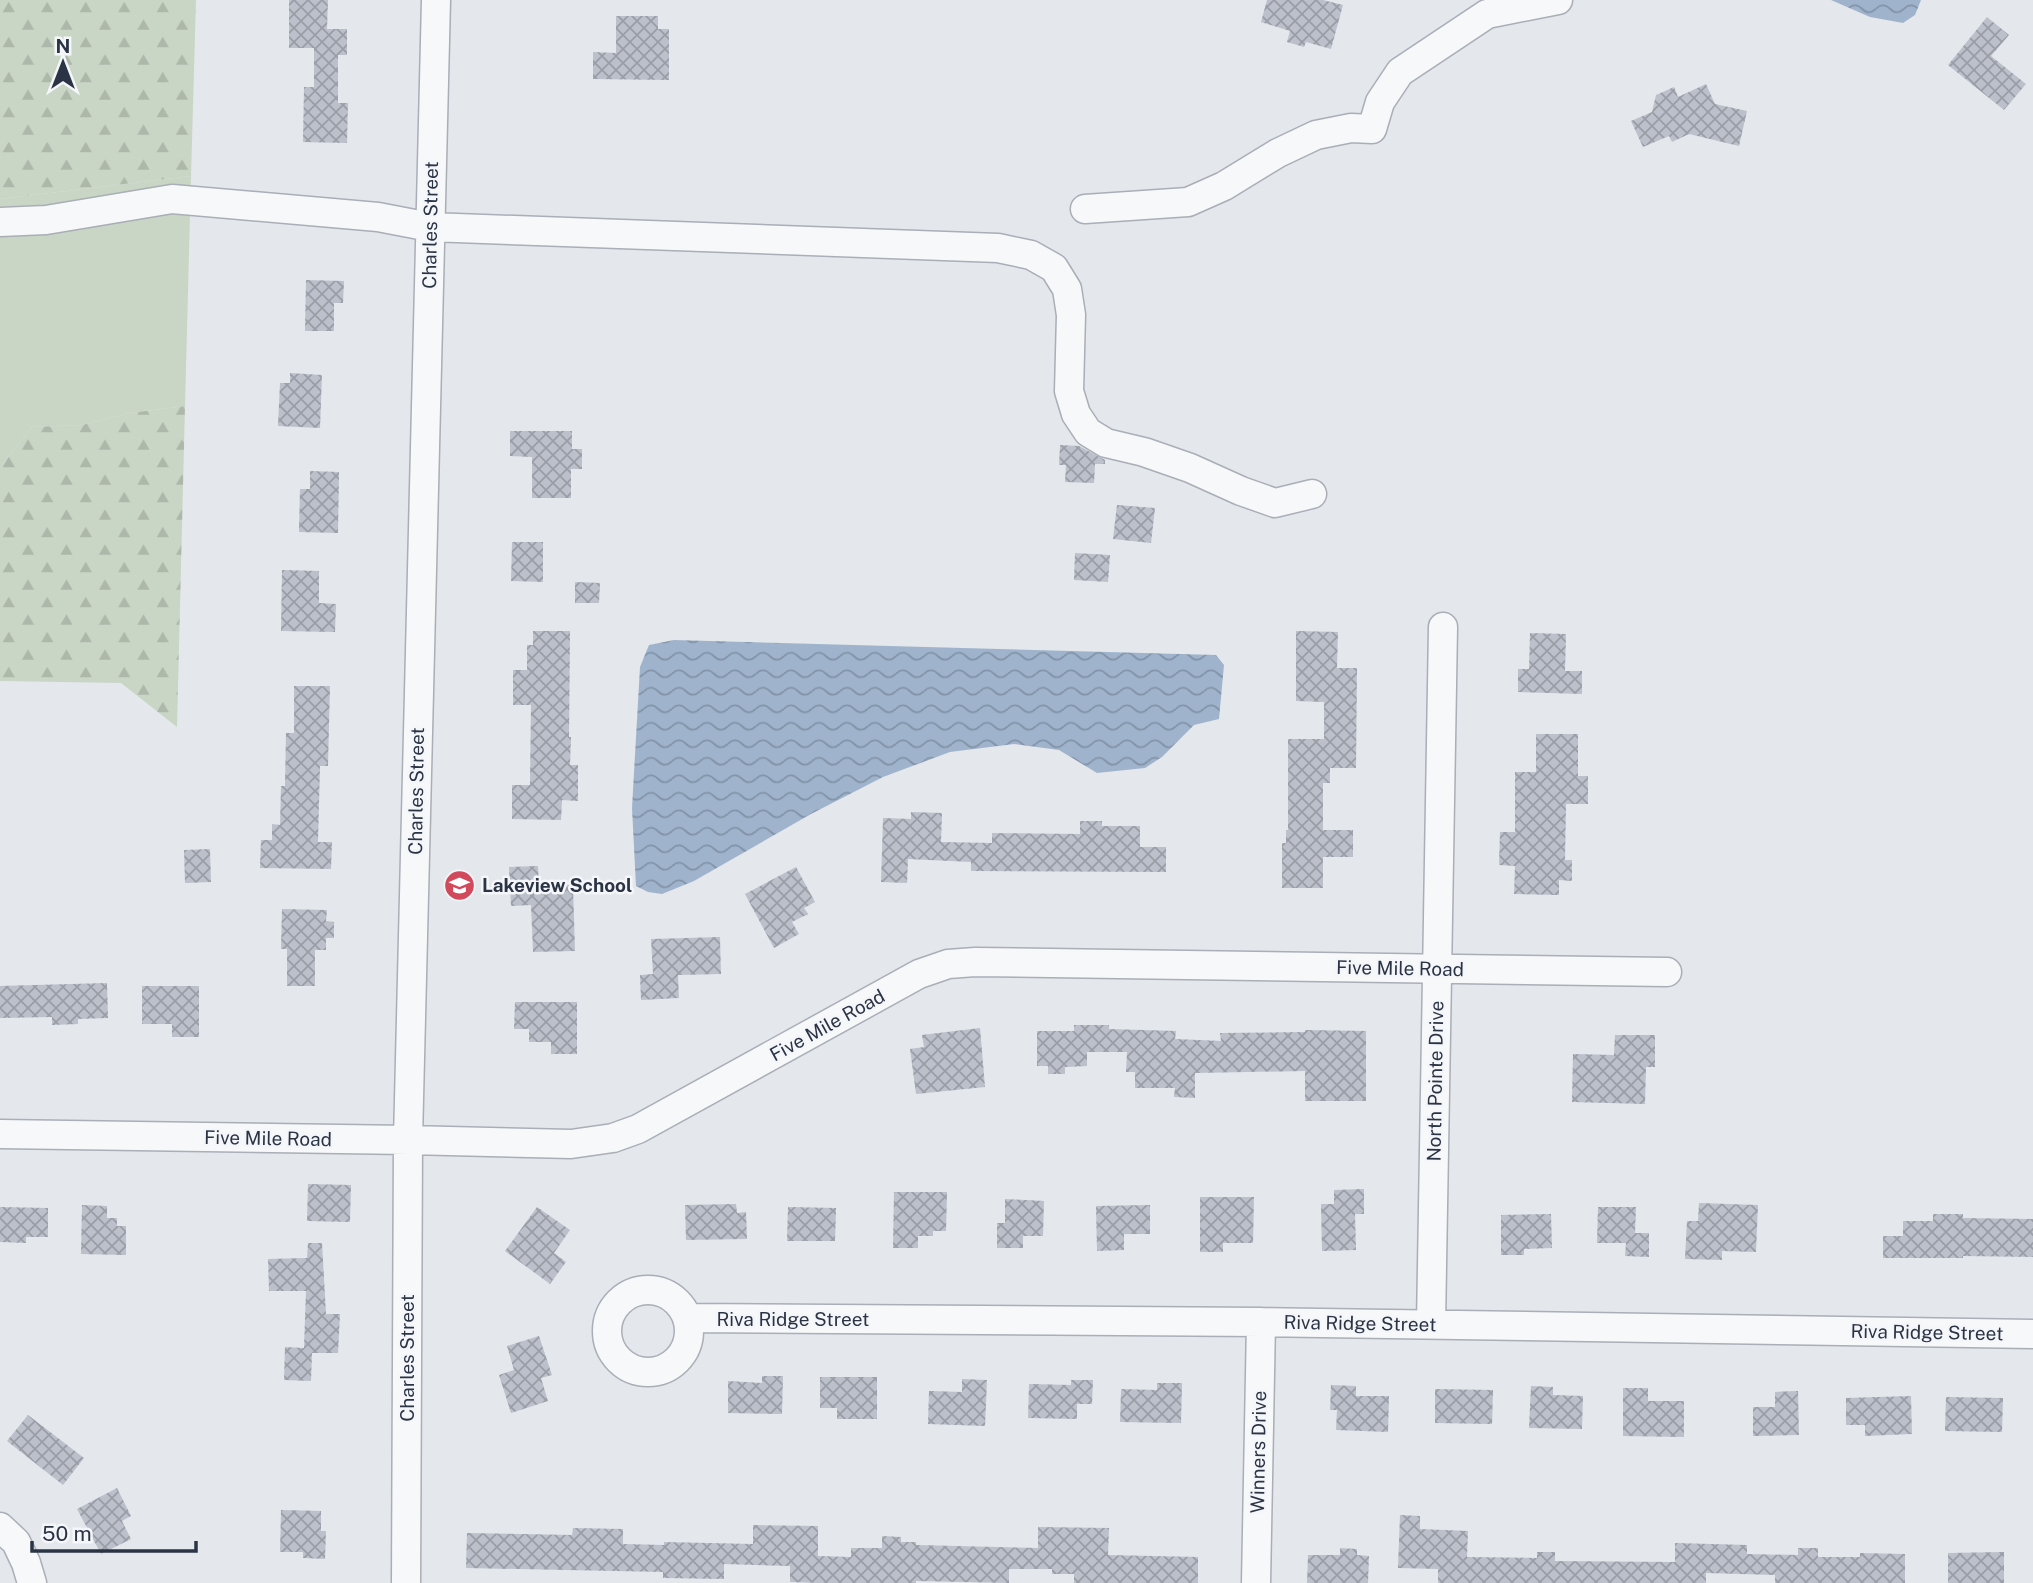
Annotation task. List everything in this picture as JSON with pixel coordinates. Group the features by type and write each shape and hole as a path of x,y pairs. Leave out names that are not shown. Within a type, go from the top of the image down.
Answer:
{"street":[{"name":"Charles Street","path":"406,1583 408,1139 436,0"},
{"path":"1084,209 1188,202 1224,186 1278,153 1316,135 1352,128 1372,129 1380,102 1400,72 1487,14 1558,0"},
{"path":"0,222 46,220 172,199 378,217 430,227 998,248 1031,255 1054,268 1067,289 1071,315 1069,391 1076,414 1088,432 1106,443 1144,452 1190,468 1275,503 1312,494"},
{"name":"North Pointe Drive","path":"1432,1324 1443,628"},
{"name":"Five Mile Road","path":"0,1134 408,1139 571,1144 613,1138 638,1129 919,974 948,964 975,961 1667,972"},
{"name":"Riva Ridge Street","path":"687,1318 1432,1324 2033,1334"},
{"name":"Winners Drive","path":"1256,1583 1261,1322"},
{"path":"0,1527 16,1542 32,1583"}],"green space":[{"path":"0,0 196,0 191,176 0,199"},
{"path":"191,176 185,406 130,413 82,425 32,427 0,467 0,199"},
{"path":"185,406 177,727 121,683 0,681 0,467 32,427 82,425 130,413"}],"water":[{"path":"1831,0 1921,0 1915,15 1903,23 1870,17"},
{"path":"674,640 1216,655 1224,665 1219,719 1194,725 1162,757 1145,768 1097,773 1059,750 1014,744 950,752 883,777 811,814 694,881 662,894 648,892 636,886 632,808 640,667 649,645"}],"building":[{"path":"289,0 328,0 327,29 347,29 347,55 338,55 338,103 348,103 347,143 303,142 304,87 314,87 314,48 289,48"},
{"path":"1267,0 1323,0 1343,5 1331,49 1306,42 1304,47 1287,42 1290,31 1261,22"},
{"path":"616,16 658,16 658,29 669,29 669,80 593,79 593,52 616,53"},
{"path":"1987,17 2009,35 1991,56 2026,84 2004,110 1948,65"},
{"path":"1706,84 1715,104 1747,111 1739,146 1689,134 1672,142 1669,136 1643,147 1631,121 1652,112 1656,95 1674,87 1678,97"},
{"path":"306,280 344,281 343,303 334,303 334,331 305,331"},
{"path":"290,373 322,375 320,428 278,426 280,383 290,383"},
{"path":"510,431 572,431 572,449 582,449 582,469 571,469 571,498 532,498 532,457 510,456"},
{"path":"1060,445 1079,446 1105,460 1105,464 1095,464 1094,483 1065,482 1066,465 1059,465"},
{"path":"310,471 339,472 338,533 299,532 300,489 310,489"},
{"path":"1117,505 1155,508 1151,543 1113,539"},
{"path":"512,542 543,542 543,582 511,581"},
{"path":"1075,553 1110,555 1108,582 1074,580"},
{"path":"282,570 319,571 319,603 336,604 335,632 281,631"},
{"path":"575,582 600,583 599,603 575,603"},
{"path":"533,631 570,631 570,765 578,765 578,801 562,800 561,820 512,819 512,785 530,785 531,705 513,705 513,670 527,670 527,645 533,645"},
{"path":"1296,631 1338,632 1337,668 1357,668 1356,768 1330,768 1330,783 1323,783 1323,830 1353,830 1353,857 1323,857 1323,888 1282,888 1282,843 1286,843 1288,830 1288,739 1324,739 1324,702 1296,701"},
{"path":"1530,633 1566,634 1565,671 1582,671 1582,694 1518,692 1518,669 1529,669"},
{"path":"294,686 330,686 328,766 320,766 318,842 332,842 331,869 260,868 261,840 272,840 272,824 280,825 281,786 285,786 286,733 294,733"},
{"path":"1536,734 1578,734 1578,776 1588,776 1588,804 1566,804 1565,860 1572,860 1572,881 1559,880 1559,895 1514,894 1515,866 1499,865 1500,832 1515,832 1515,772 1536,772"},
{"path":"911,812 942,813 941,842 992,843 992,833 1080,834 1080,821 1102,821 1102,826 1140,826 1140,847 1166,847 1166,872 971,871 971,862 908,859 907,883 881,882 883,818 911,819"},
{"path":"210,849 211,882 185,883 184,850"},
{"path":"538,866 539,886 573,885 575,951 533,952 531,905 511,906 509,867"},
{"path":"796,867 815,902 804,908 808,914 792,922 799,934 774,948 745,894"},
{"path":"282,909 327,910 326,921 334,922 334,938 326,938 326,950 315,950 315,986 287,986 287,949 281,949"},
{"path":"720,937 721,974 678,975 679,998 641,1000 640,975 653,974 651,939"},
{"path":"107,983 108,1018 78,1019 78,1024 52,1025 52,1017 0,1018 0,986"},
{"path":"142,986 199,986 199,1037 172,1037 172,1024 142,1024"},
{"path":"515,1002 577,1002 577,1054 551,1054 551,1042 529,1042 529,1029 514,1029"},
{"path":"1074,1025 1176,1031 1175,1039 1221,1041 1220,1033 1366,1031 1366,1101 1305,1101 1305,1071 1195,1073 1195,1098 1174,1097 1175,1088 1135,1088 1135,1072 1126,1072 1127,1052 1087,1052 1087,1066 1065,1067 1065,1074 1048,1074 1048,1066 1037,1066 1037,1031 1074,1031"},
{"path":"980,1028 985,1087 916,1094 910,1049 924,1047 922,1035"},
{"path":"1615,1035 1655,1035 1655,1067 1646,1067 1645,1104 1572,1102 1573,1054 1614,1055"},
{"path":"308,1184 351,1185 350,1222 307,1221"},
{"path":"1364,1189 1364,1214 1355,1214 1356,1250 1322,1251 1321,1204 1334,1204 1334,1190"},
{"path":"894,1192 947,1192 946,1231 933,1231 933,1236 918,1236 918,1248 893,1248"},
{"path":"1200,1197 1254,1197 1253,1243 1223,1243 1223,1252 1200,1252"},
{"path":"1005,1199 1044,1201 1043,1236 1023,1236 1023,1248 997,1248 997,1223 1005,1223"},
{"path":"1699,1203 1758,1205 1756,1252 1722,1251 1722,1260 1685,1259 1687,1221 1698,1221"},
{"path":"736,1204 737,1213 746,1212 747,1239 686,1240 685,1205"},
{"path":"82,1205 107,1206 107,1218 117,1218 117,1226 126,1226 126,1255 81,1254"},
{"path":"1150,1205 1150,1234 1124,1234 1124,1250 1097,1251 1096,1206"},
{"path":"0,1207 48,1208 48,1237 26,1237 26,1243 0,1242"},
{"path":"537,1207 570,1230 554,1253 566,1262 550,1284 505,1251"},
{"path":"788,1207 836,1208 835,1241 787,1241"},
{"path":"1598,1207 1636,1207 1635,1233 1649,1233 1649,1257 1625,1256 1626,1243 1597,1243"},
{"path":"1551,1214 1552,1248 1524,1249 1524,1255 1501,1255 1501,1215"},
{"path":"1933,1214 1963,1214 1963,1218 2033,1219 2033,1257 1883,1258 1883,1236 1903,1236 1903,1221 1933,1221"},
{"path":"308,1243 322,1243 326,1314 340,1314 338,1353 312,1353 311,1381 284,1380 285,1347 304,1348 306,1291 269,1291 268,1259 307,1258"},
{"path":"539,1336 552,1375 541,1378 548,1401 511,1413 499,1375 514,1370 507,1346"},
{"path":"762,1376 783,1376 782,1414 728,1413 728,1381 762,1383"},
{"path":"820,1377 877,1377 877,1419 837,1419 837,1408 820,1408"},
{"path":"962,1379 987,1380 985,1426 928,1424 929,1391 962,1392"},
{"path":"1071,1380 1093,1380 1092,1404 1077,1404 1077,1419 1028,1418 1029,1384 1071,1385"},
{"path":"1157,1383 1182,1383 1181,1423 1120,1422 1121,1389 1157,1390"},
{"path":"1331,1385 1356,1386 1356,1396 1389,1396 1388,1432 1336,1430 1337,1410 1330,1410"},
{"path":"1531,1386 1553,1387 1553,1395 1583,1396 1582,1429 1529,1428"},
{"path":"1623,1388 1648,1388 1648,1401 1684,1401 1684,1437 1623,1436"},
{"path":"1435,1389 1493,1390 1492,1424 1435,1423"},
{"path":"1798,1391 1799,1435 1753,1436 1753,1407 1775,1407 1775,1392"},
{"path":"1911,1396 1912,1434 1865,1436 1865,1425 1846,1425 1846,1398"},
{"path":"1946,1397 2003,1398 2002,1432 1945,1431"},
{"path":"28,1415 84,1458 63,1485 7,1441"},
{"path":"117,1488 131,1516 122,1521 131,1539 101,1554 77,1509"},
{"path":"281,1510 321,1511 321,1531 326,1531 325,1559 303,1558 303,1552 280,1552"},
{"path":"1400,1515 1420,1516 1420,1529 1468,1531 1467,1557 1537,1558 1537,1552 1555,1552 1555,1561 1675,1562 1675,1543 1747,1545 1747,1554 1798,1555 1798,1548 1818,1548 1818,1557 1860,1557 1860,1553 1905,1554 1905,1583 1775,1583 1775,1575 1706,1573 1706,1583 1438,1583 1438,1569 1398,1568"},
{"path":"753,1525 818,1526 818,1556 851,1557 851,1548 882,1548 882,1536 901,1537 901,1542 916,1542 916,1545 1038,1548 1038,1527 1109,1528 1108,1555 1198,1557 1198,1583 1074,1583 1074,1574 1052,1574 1052,1569 1009,1569 1009,1583 819,1583 790,1582 790,1566 724,1564 724,1579 663,1578 663,1572 466,1568 467,1533 572,1535 573,1528 623,1529 623,1544 753,1544"},
{"path":"1340,1548 1357,1549 1357,1555 1369,1556 1368,1583 1307,1583 1308,1555 1340,1555"},
{"path":"2004,1552 2004,1583 1948,1583 1948,1553"}],"place":[{"name":"Lakeview School","path":"459,885"}]}
